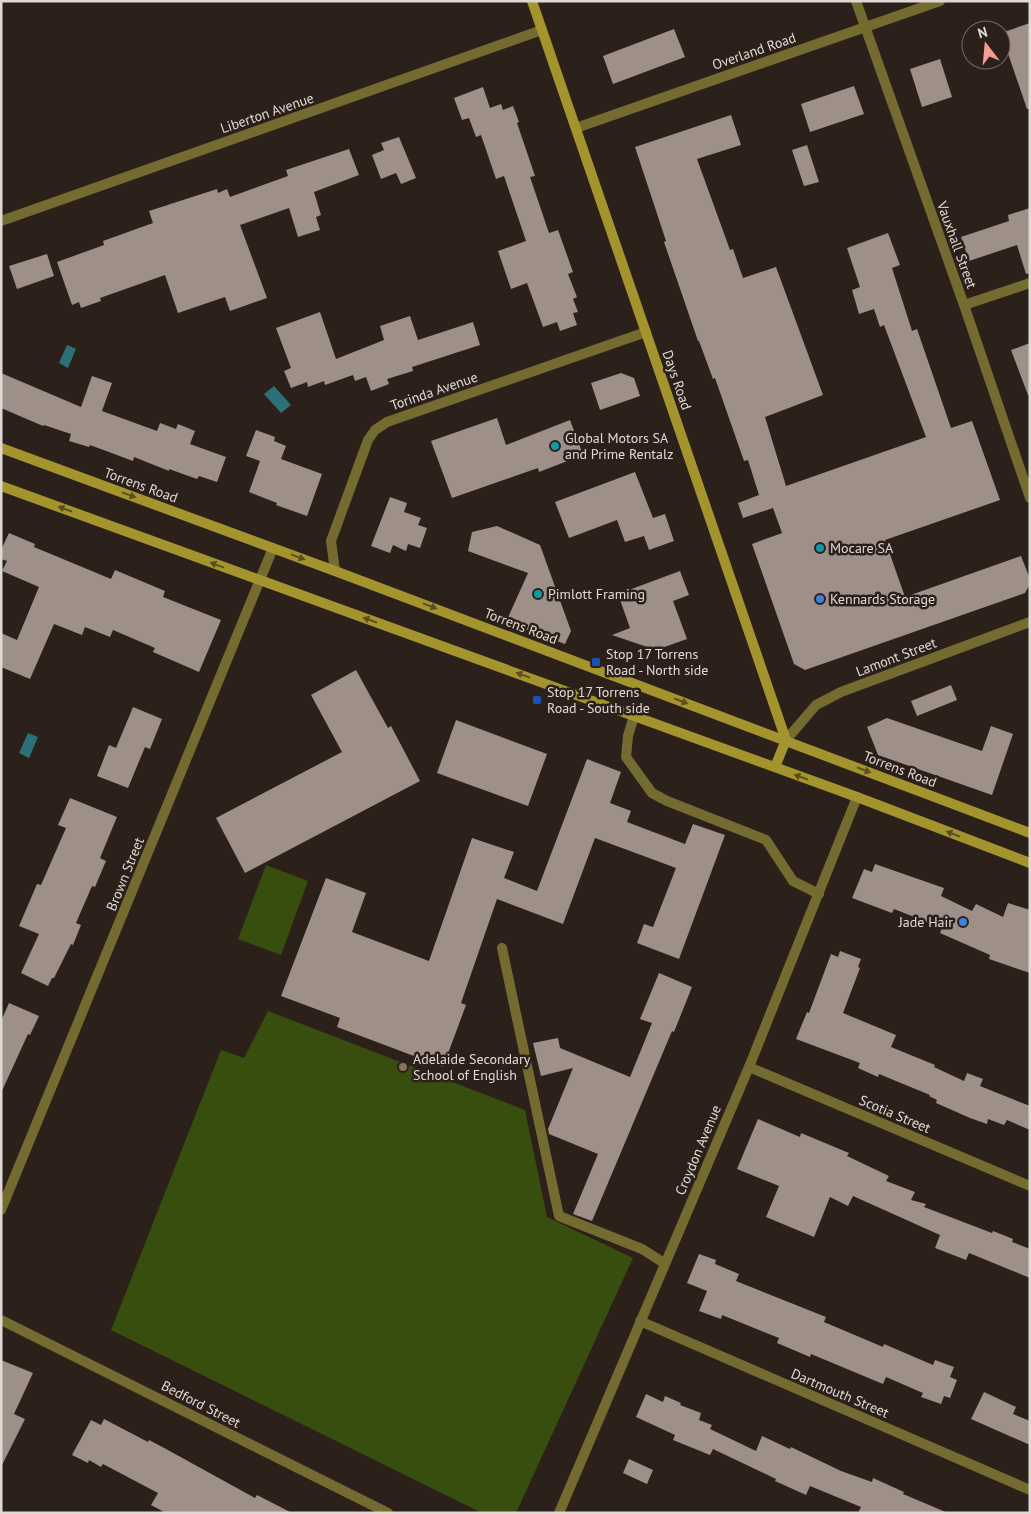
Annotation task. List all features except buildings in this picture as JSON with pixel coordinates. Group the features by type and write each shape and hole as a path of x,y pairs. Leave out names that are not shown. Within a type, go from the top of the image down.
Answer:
{"main road":[{"name":"Days Road","path":"532,1 786,740"},
{"name":"Torrens Road","path":"1,448 336,571 1030,833"},
{"path":"1,486 857,797 1030,863"},
{"path":"775,767 786,740"}],"street":[{"name":"Vauxhall Street","path":"856,1 1030,498"},
{"name":"Overland Road","path":"576,128 940,1"},
{"name":"Liberton Avenue","path":"1,221 542,30"},
{"path":"964,305 1030,283"},
{"name":"Torinda Avenue","path":"336,571 331,541 368,440 375,430 387,422 646,332"},
{"name":"Brown Street","path":"1,1210 273,548"},
{"name":"Lamont Street","path":"786,740 816,705 841,692 1030,622"},
{"path":"634,716 628,736 626,757 652,793 667,801 766,840 793,881 819,894"},
{"name":"Croydon Avenue","path":"559,1513 749,1067 857,797"},
{"path":"502,948 559,1216 642,1249 664,1263"},
{"name":"Scotia Street","path":"749,1067 1030,1186"},
{"name":"Bedford Street","path":"1,1320 388,1513"},
{"name":"Dartmouth Street","path":"640,1321 1030,1490"}],"green space":[{"path":"266,865 308,881 281,955 238,939"},
{"path":"268,1011 525,1110 547,1217 633,1258 516,1513 482,1513 111,1330 221,1050 244,1058"}],"water":[{"path":"67,345 76,349 68,368 59,363"},
{"path":"274,386 291,405 281,413 264,394"},
{"path":"28,733 38,737 29,758 19,753"}],"place":[{"name":"Global Motors SA and Prime Rentalz","path":"555,446"},
{"name":"Mocare SA","path":"820,548"},
{"name":"Pimlott Framing","path":"538,594"},
{"name":"Kennards Storage","path":"820,599"},
{"name":"Stop 17 Torrens Road - North side","path":"596,662"},
{"name":"Stop 17 Torrens Road - South side","path":"537,700"},
{"name":"Jade Hair","path":"963,922"},
{"name":"Adelaide Secondary School of English","path":"403,1067"}]}
